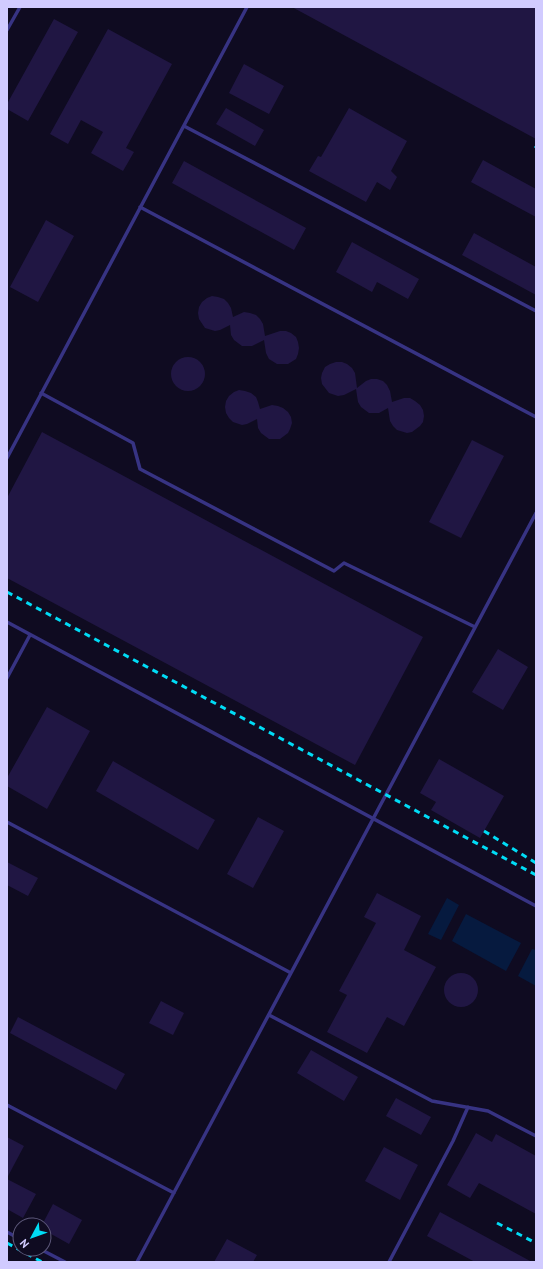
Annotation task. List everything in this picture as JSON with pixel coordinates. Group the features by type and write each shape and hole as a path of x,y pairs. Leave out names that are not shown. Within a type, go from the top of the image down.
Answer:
{"lane":[{"path":"7,30 20,7"},
{"path":"7,458 247,7"},
{"path":"184,126 536,311"},
{"path":"140,207 536,417"},
{"path":"41,393 133,443 140,469 334,571 344,563 475,627"},
{"path":"137,1262 536,513"},
{"path":"7,622 536,906"},
{"path":"7,678 30,635"},
{"path":"7,822 291,973"},
{"path":"269,1015 432,1101 488,1110 536,1136"},
{"path":"7,1105 174,1193"},
{"path":"389,1262 454,1141 468,1107"},
{"path":"52,1255 65,1262"}],"water":[{"path":"447,898 459,905 441,940 428,934"},
{"path":"466,914 521,943 506,971 452,941"},
{"path":"532,949 536,950 536,986 518,976"}],"building":[{"path":"292,7 536,7 536,139"},
{"path":"54,19 78,32 28,121 7,109 7,104"},
{"path":"108,29 172,64 126,148 134,152 123,171 91,153 103,132 81,120 68,144 50,134"},
{"path":"244,64 284,86 269,114 229,93"},
{"path":"226,108 264,130 255,146 216,124"},
{"path":"349,108 407,141 391,171 397,177 390,190 377,182 366,202 309,171 318,156 321,157"},
{"path":"483,160 536,189 536,217 471,182"},
{"path":"184,161 306,228 294,250 172,183"},
{"path":"46,220 74,236 38,302 10,287"},
{"path":"474,233 536,267 536,295 462,255"},
{"path":"352,242 419,279 408,299 377,282 372,292 336,272"},
{"path":"212,296 224,299 228,303 233,317 244,312 256,315 263,324 265,336 280,331 291,333 296,337 298,342 299,348 296,359 288,364 277,364 269,359 266,353 264,340 252,346 242,346 234,340 231,335 230,325 215,331 205,328 199,319 199,307 202,302"},
{"path":"191,357 200,362 204,367 204,381 200,386 195,390 185,391 181,390 172,381 171,371 172,367 181,358"},
{"path":"336,362 342,362 352,368 355,373 357,388 366,381 377,379 383,381 387,385 392,402 404,398 410,398 415,401 423,410 423,422 412,432 407,433 397,430 390,421 388,408 379,413 369,413 361,407 358,402 356,389 344,395 338,396 329,393 322,384 322,373 325,367"},
{"path":"239,390 251,393 256,397 260,409 272,405 283,408 288,412 292,423 288,433 280,439 269,439 261,433 258,428 257,419 242,425 233,422 226,413 226,401 229,396"},
{"path":"42,432 423,637 355,765 7,578 7,498"},
{"path":"472,440 504,456 461,538 429,522"},
{"path":"498,649 528,667 503,710 472,692"},
{"path":"47,707 90,731 47,809 7,786 7,778"},
{"path":"439,759 504,796 480,838 431,810 436,802 420,793"},
{"path":"113,761 215,820 198,850 96,791"},
{"path":"258,817 284,831 253,888 227,874"},
{"path":"7,862 38,878 28,896 7,885"},
{"path":"377,893 421,916 404,950 436,967 404,1026 387,1017 367,1053 327,1032 347,995 339,991 376,923 364,917"},
{"path":"464,973 473,978 477,983 477,997 473,1002 468,1006 458,1007 454,1006 445,997 444,987 445,983 454,974"},
{"path":"161,1001 184,1013 173,1035 149,1023"},
{"path":"18,1017 125,1074 116,1090 10,1033"},
{"path":"311,1050 358,1077 344,1101 297,1073"},
{"path":"396,1098 431,1117 421,1135 386,1116"},
{"path":"476,1133 492,1142 496,1134 536,1156 536,1214 479,1183 470,1198 447,1185"},
{"path":"7,1137 24,1146 7,1178"},
{"path":"384,1147 418,1165 400,1200 365,1181"},
{"path":"7,1179 36,1194 24,1217 7,1209"},
{"path":"53,1204 82,1220 69,1244 52,1234 52,1217 46,1217"},
{"path":"440,1212 532,1262 475,1262 427,1236"},
{"path":"227,1239 257,1255 253,1262 214,1262"}],"railway":[{"path":"7,592 536,875"},
{"path":"484,831 536,863"},
{"path":"497,1223 536,1243"},
{"path":"7,1243 42,1262"}]}
